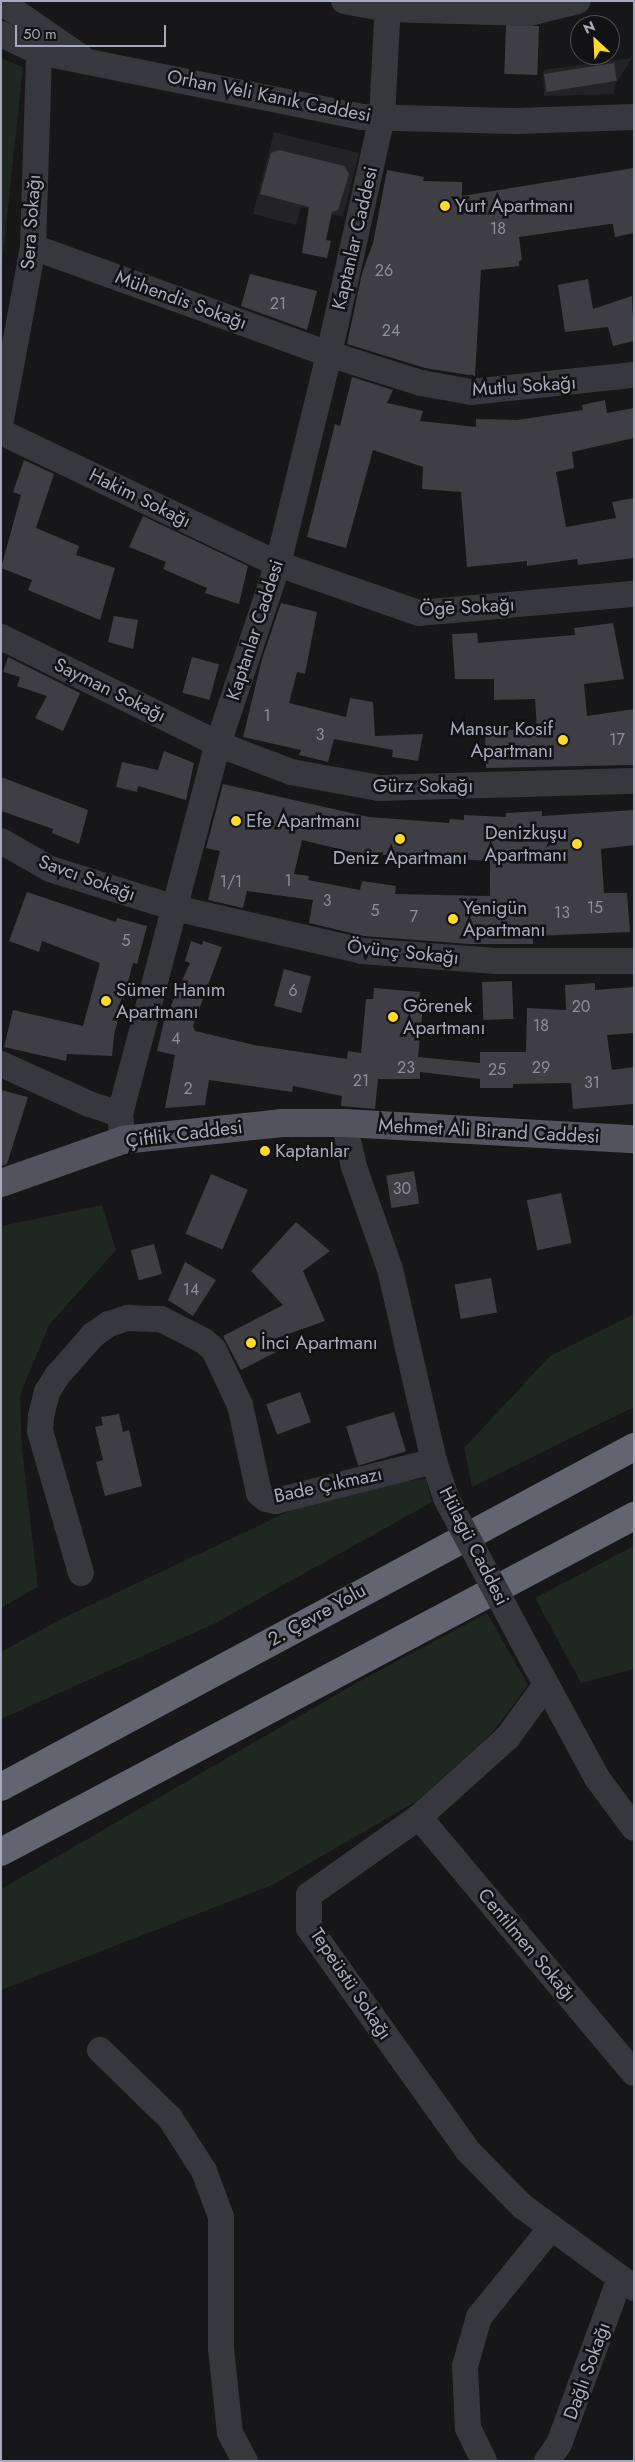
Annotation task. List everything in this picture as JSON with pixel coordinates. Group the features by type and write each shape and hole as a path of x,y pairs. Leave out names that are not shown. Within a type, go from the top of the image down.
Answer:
{"highway":[{"name":"2. Çevre Yolu","path":"1,1787 634,1447"},
{"path":"1,1852 634,1516"}],"main road":[{"name":"Çiftlik Caddesi","path":"1,1183 122,1127 344,1123"},
{"name":"Mehmet Ali Birand Caddesi","path":"344,1123 634,1139"}],"street":[{"path":"344,1 530,13 578,1"},
{"path":"1,2 31,11 86,60"},
{"name":"Kaptanlar Caddesi","path":"122,1127 175,908 218,744 278,564 329,354 382,117 387,5"},
{"name":"Orhan Veli Kanık Caddesi","path":"1,34 39,52 361,117 517,121 634,117"},
{"name":"Sera Sokağı","path":"1,420 33,247 39,52"},
{"name":"Mühendis Sokağı","path":"33,247 329,354"},
{"name":"Mutlu Sokağı","path":"329,354 381,372 471,392 634,375"},
{"name":"Hakim Sokağı","path":"1,432 278,564"},
{"name":"Öḡe Sokağı","path":"278,564 419,613 634,594"},
{"name":"Sayman Sokağı","path":"1,637 218,744"},
{"name":"Gürz Sokağı","path":"218,744 291,772 379,788 634,781"},
{"name":"Savcı Sokağı","path":"1,841 50,869 175,908"},
{"name":"Övünç Sokağı","path":"175,908 362,951 496,961 634,961"},
{"path":"1,1064 89,1104 122,1127"},
{"name":"Hülagü Caddesi","path":"344,1123 354,1167 390,1269 434,1461 446,1498 522,1638 545,1686 597,1778 634,1828"},
{"name":"Bade Çıkmazı","path":"81,1573 40,1431 41,1416 47,1392 69,1362 93,1335 109,1324 128,1318 161,1319 204,1342 214,1350 240,1406 259,1493 266,1499 276,1501 434,1461"},
{"name":"Tepeüstü Sokağı","path":"545,1686 508,1737 419,1818 309,1895 309,1928 468,2152 522,2206 627,2283"},
{"name":"Centilmen Sokağı","path":"419,1818 634,2073"},
{"path":"100,2050 170,2118 204,2171 221,2217 221,2348 230,2433 245,2461"},
{"path":"484,2461 468,2428 465,2366 479,2318 551,2228"},
{"name":"Dağlı Sokağı","path":"546,2461 562,2436 627,2283"}],"shaded area":[{"path":"1,58 23,67 1,273"},
{"path":"632,58 615,85 614,94 544,96 543,70 580,65 620,65 620,60"},
{"path":"274,132 359,153 343,217 301,207 296,225 253,214"},
{"path":"102,1205 116,1250 49,1325 20,1395 22,1449 38,1587 1,1608 1,1226"},
{"path":"634,1314 634,1407 472,1487 464,1448 550,1356"},
{"path":"426,1479 432,1502 214,1624 1,1719 1,1652 61,1619 292,1510 391,1482"},
{"path":"634,1546 634,1669 581,1683 535,1598"},
{"path":"487,1613 528,1685 491,1734 417,1801 272,1885 1,1990 1,1889 367,1677"}],"building":[{"path":"506,25 539,26 537,75 504,74"},
{"path":"601,65 614,65 617,81 547,92 544,74"},
{"path":"279,150 344,166 349,174 338,210 332,212 326,240 331,241 327,258 302,253 309,207 260,194 271,153"},
{"path":"634,168 634,233 615,237 613,224 610,224 519,237 522,260 519,261 519,266 481,270 475,376 425,368 347,344 362,273 373,243 387,170 424,177 423,181 462,182 462,196"},
{"path":"250,274 317,291 307,330 241,306"},
{"path":"588,279 593,309 632,296 634,341 613,346 608,327 565,332 558,285"},
{"path":"352,377 393,390 387,403 423,411 420,421 476,427 476,419 517,420 583,410 582,405 605,400 607,413 634,408 634,438 572,452 574,468 556,472 566,527 616,518 612,502 634,498 634,558 578,565 577,559 527,566 527,561 467,567 461,492 422,489 423,467 373,450 346,548 307,537 335,424 340,426"},
{"path":"24,460 54,474 36,528 79,546 76,555 115,568 100,620 28,590 32,580 1,568 21,495 13,492"},
{"path":"143,516 248,566 239,604 205,593 207,588 163,569 166,562 129,547"},
{"path":"281,603 317,612 305,674 297,672 289,703 346,717 350,698 373,702 375,736 423,734 418,761 392,757 393,750 334,739 328,762 299,755 301,750 243,737 262,659"},
{"path":"114,616 138,620 133,649 108,642"},
{"path":"613,623 624,679 584,684 587,716 634,709 634,765 486,768 485,731 537,729 535,699 494,700 494,679 455,679 452,634 477,633 478,643 575,635 574,628"},
{"path":"8,657 80,693 63,731 35,718 47,696 17,686 20,677 3,672"},
{"path":"192,657 219,664 209,700 182,693"},
{"path":"164,751 194,763 186,800 138,786 137,792 116,787 122,762 158,770"},
{"path":"1,777 88,810 79,844 52,833 53,829 1,811"},
{"path":"223,784 369,817 449,823 450,819 464,820 464,815 506,817 506,813 542,811 542,816 634,810 634,845 601,849 604,893 627,893 630,932 533,936 533,944 469,944 364,936 309,923 313,900 247,891 243,908 208,900 220,851 206,848","holes":["302,840 356,853 490,861 490,896 395,894 396,886 362,881 360,890 308,880 309,876 294,874"]},
{"path":"27,892 116,922 117,918 147,926 137,964 133,963 114,1035 112,1056 67,1054 66,1061 4,1047 13,1010 83,1026 100,963 42,941 39,952 9,941"},
{"path":"191,941 202,945 203,941 222,947 193,1026 195,1031 254,1045 347,1059 348,1051 361,1053 366,999 373,999 374,988 420,992 419,1006 423,1007 418,1057 480,1063 480,1052 526,1052 527,1008 566,1010 565,985 595,983 595,990 634,987 634,1033 607,1035 612,1070 634,1067 634,1104 573,1109 571,1083 513,1084 513,1088 480,1088 480,1079 420,1072 420,1079 378,1079 375,1109 341,1106 342,1096 293,1086 292,1092 209,1080 205,1105 165,1108 175,1055 157,1051 164,1021 190,963 185,961"},
{"path":"284,969 311,976 301,1013 274,1006"},
{"path":"512,981 513,1019 483,1020 482,982"},
{"path":"1,1090 28,1097 7,1164 1,1166"},
{"path":"414,1171 419,1204 392,1208 386,1175"},
{"path":"211,1174 248,1190 222,1249 186,1234"},
{"path":"561,1193 572,1243 537,1250 527,1200"},
{"path":"296,1222 330,1251 303,1271 325,1321 274,1339 280,1350 241,1370 223,1336 283,1305 251,1271"},
{"path":"154,1244 162,1274 139,1280 131,1250"},
{"path":"185,1262 216,1280 193,1316 168,1300"},
{"path":"491,1278 497,1312 461,1319 455,1284"},
{"path":"300,1392 311,1422 277,1434 266,1404"},
{"path":"394,1412 406,1451 358,1466 346,1427"},
{"path":"119,1414 123,1432 129,1430 142,1486 105,1496 96,1462 103,1460 95,1427 103,1425 101,1417"}],"place":[{"name":"Yurt Apartmanı","path":"445,206"},
{"name":"Mansur Kosif Apartmanı","path":"563,740"},
{"name":"Efe Apartmanı","path":"236,821"},
{"name":"Deniz Apartmanı","path":"400,839"},
{"name":"Denizkuşu Apartmanı","path":"577,844"},
{"name":"Yenigün Apartmanı","path":"453,919"},
{"name":"Sümer Hanım Apartmanı","path":"106,1001"},
{"name":"Görenek Apartmanı","path":"393,1017"},
{"name":"Kaptanlar","path":"265,1151"},
{"name":"İnci Apartmanı","path":"251,1343"}]}
